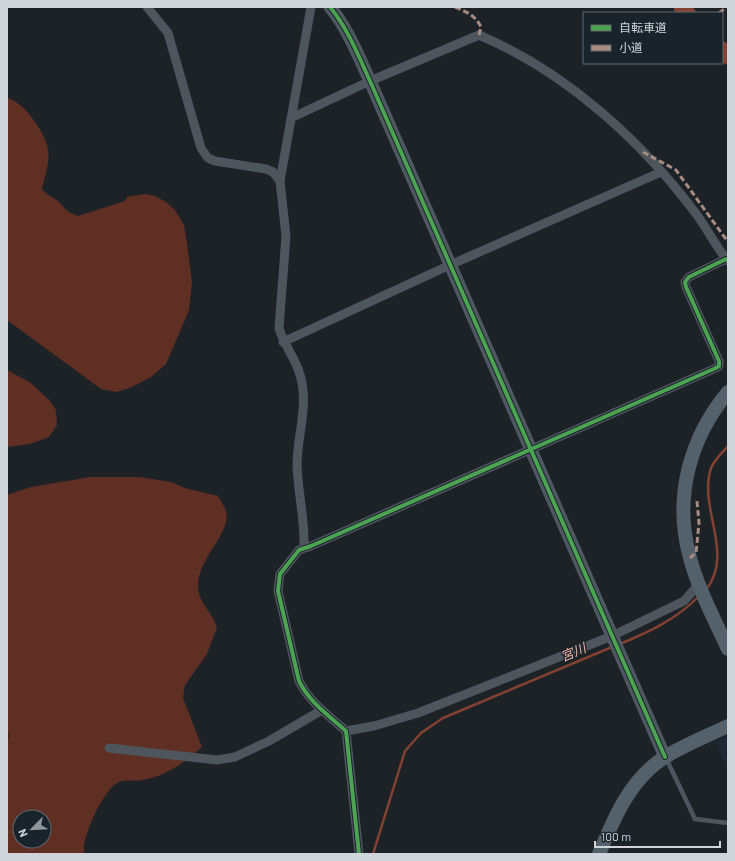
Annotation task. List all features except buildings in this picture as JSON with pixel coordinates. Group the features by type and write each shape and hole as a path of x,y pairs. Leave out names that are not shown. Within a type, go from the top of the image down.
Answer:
{"main road":[{"path":"728,392 709,418 701,432 689,463 685,480 684,516 688,553 700,585 728,649"},
{"path":"599,854 628,792 649,769 665,756 728,726"}],"street":[{"path":"147,7 168,33 201,148 208,158 215,161 266,169 273,172 280,181"},
{"path":"304,547 305,527 297,464 304,419 304,398 298,369 283,342 278,328 286,236 280,181 311,7"},
{"path":"330,7 350,37 370,81 665,756"},
{"path":"291,118 370,81 479,35 508,47 561,80 594,106 639,148 661,172 697,215 727,260 689,277 685,282 720,366 311,546 304,547 299,550 280,574 278,591 299,681 306,694 346,731 359,854"},
{"path":"283,342 450,265 661,172"},
{"path":"346,731 374,726 418,713 613,638 684,601 700,585"},
{"path":"109,748 217,760 235,757 322,710"}],"lane":[{"path":"665,756 695,820 728,823"}],"shaded area":[{"path":"7,98 13,100 26,111 43,135 48,149 48,159 42,189 67,210 78,216 125,201 127,197 145,194 155,196 166,202 175,210 184,225 192,282 189,310 166,364 151,377 132,387 117,392 101,389 7,320"},
{"path":"7,370 31,383 50,401 56,410 57,425 49,437 30,444 7,447"},
{"path":"90,477 140,477 171,482 185,488 218,496 226,512 224,529 203,565 199,575 198,586 200,597 217,627 207,654 185,685 183,698 202,747 182,763 167,772 140,781 121,781 113,786 95,814 86,837 84,854 7,854 7,746 9,735 7,730 7,495 31,487"},
{"path":"728,736 728,770 715,742"}],"waterway":[{"path":"681,7 687,12"},
{"path":"723,50 728,57"},
{"name":"宮川","path":"706,590 714,576 717,561 717,546 709,499 708,483 712,465 728,446"},
{"name":"宮川","path":"620,644 641,635 672,618 699,596"},
{"name":"宮川","path":"373,854 405,751 421,733 443,718 612,647"}],"marked path":[{"path":"455,7 467,12 476,20 481,27 479,35"},
{"path":"720,12 727,7"},
{"path":"643,152 676,170 728,242"},
{"path":"690,558 696,553 699,523 697,501"}],"cycle path":[{"path":"330,7 347,33 370,81 665,757"},
{"path":"359,854 346,731 308,696 299,681 278,591 280,574 299,550 719,366 719,361 685,282 689,277 726,259 728,261"}]}
